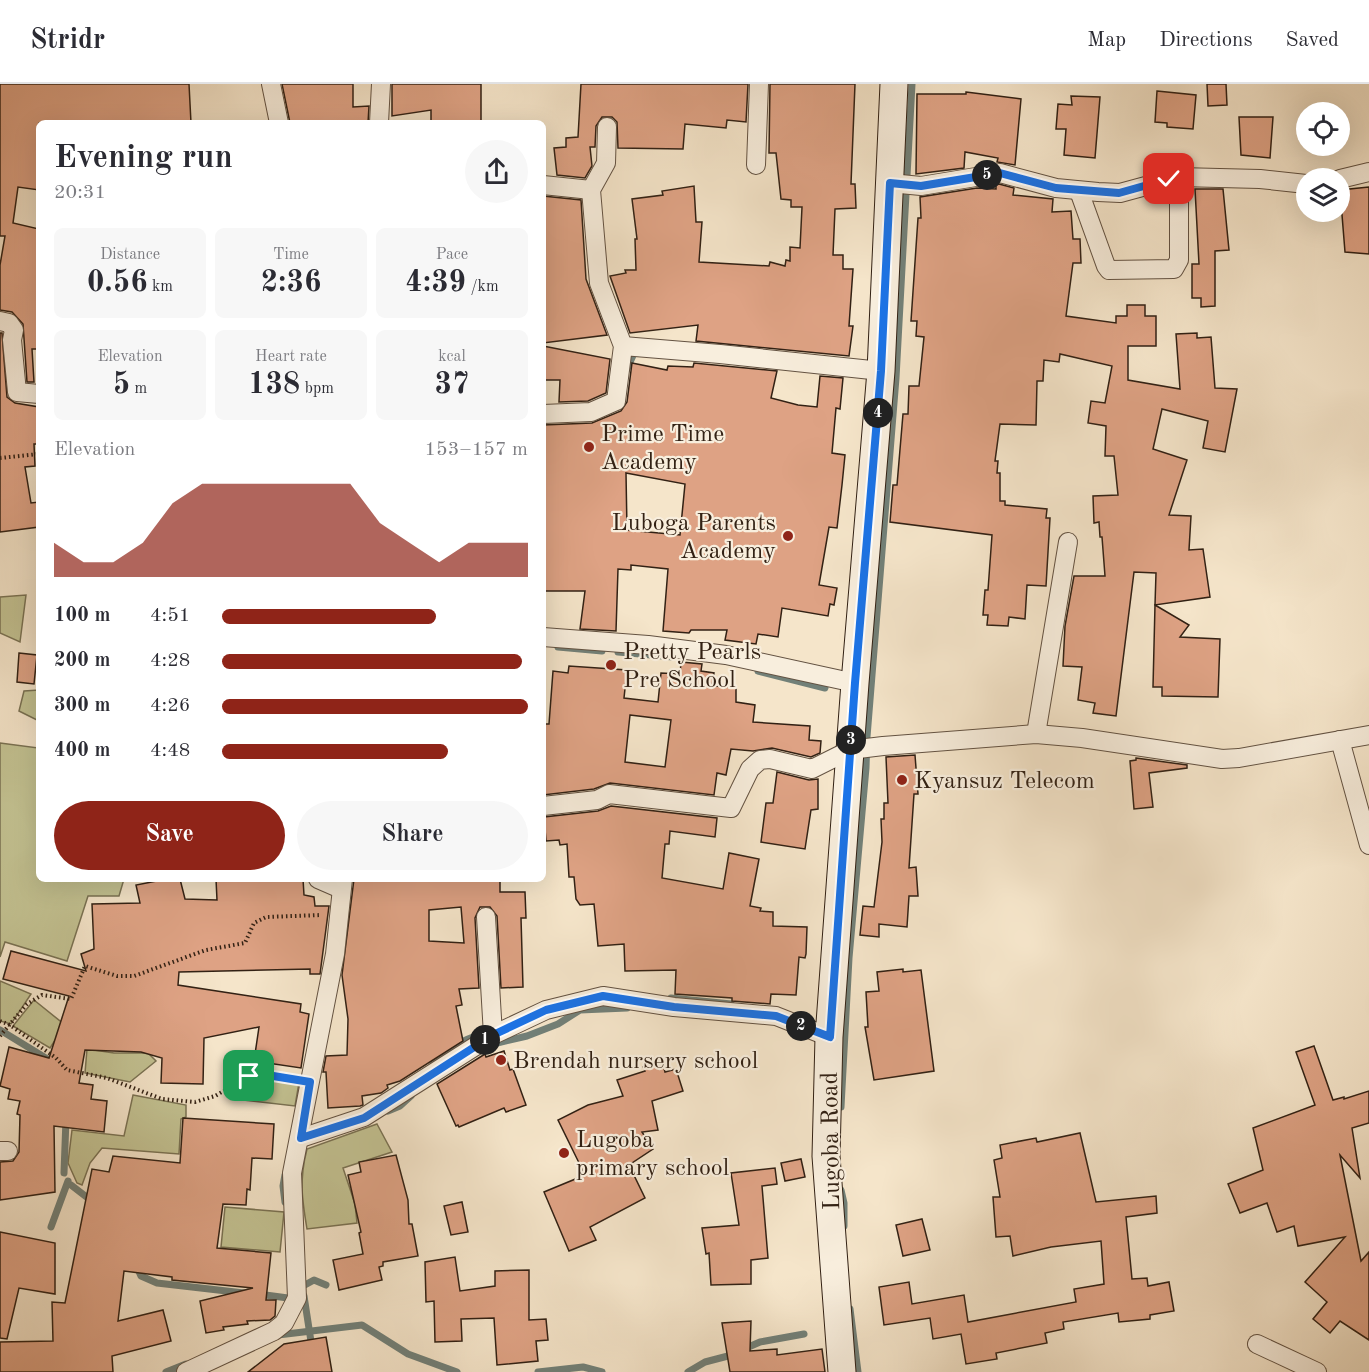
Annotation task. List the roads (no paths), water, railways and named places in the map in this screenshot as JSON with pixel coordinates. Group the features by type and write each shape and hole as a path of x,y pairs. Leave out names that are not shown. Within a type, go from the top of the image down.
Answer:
{"street":[{"path":"271,84 278,120"},
{"path":"379,120 381,84"},
{"path":"756,165 759,84"},
{"name":"Lugoba Road","path":"842,1372 826,1156 830,1037 855,683 881,371 894,84"},
{"path":"546,414 591,412 615,401 623,346 599,283 591,190 606,163 607,126"},
{"path":"1350,177 1369,172"},
{"path":"890,183 921,186 1000,173 1056,188 1119,193 1179,177 1260,179 1296,183"},
{"path":"1079,191 1109,270 1174,268 1179,260 1179,177"},
{"path":"546,185 591,190"},
{"path":"0,321 9,323 14,330 12,340 16,392 36,394"},
{"path":"623,346 881,371"},
{"path":"1036,734 1068,542"},
{"path":"546,638 648,645 726,655 855,683"},
{"path":"546,806 597,800 609,794 731,808 750,769 760,760 770,759 812,769 850,750 1036,734 1082,738 1222,759 1369,735"},
{"path":"1340,740 1369,844"},
{"path":"196,1370 284,1323 297,1298 298,1283 291,1201 292,1173 301,1138 335,954 342,884"},
{"path":"486,917 493,1035"},
{"path":"301,1138 364,1118 493,1035 546,1010 603,996 674,1007 776,1016 830,1037"},
{"path":"1257,1344 1317,1372"}],"waterway":[{"path":"841,1107 849,958 896,378 912,84"},
{"path":"626,371 635,351 638,351"},
{"path":"558,647 602,651"},
{"path":"618,652 673,657"},
{"path":"758,671 825,688"},
{"path":"671,998 731,1004"},
{"path":"489,1045 527,1036 558,1024 580,1010 627,1008"},
{"path":"0,1030 49,1060"},
{"path":"433,1064 455,1046 481,1035"},
{"path":"388,1111 400,1106 411,1096"},
{"path":"64,1173 66,1119"},
{"path":"285,1175 283,1186 285,1202"},
{"path":"51,1227 68,1181"},
{"path":"71,1185 93,1202"},
{"path":"841,1190 844,1203 844,1226"},
{"path":"137,1267 141,1276 157,1283 244,1293"},
{"path":"303,1286 314,1280 326,1285"},
{"path":"258,1294 288,1298"},
{"path":"304,1296 312,1348"},
{"path":"850,1309 858,1372"},
{"path":"278,1335 362,1325 408,1354 457,1372"},
{"path":"688,1372 705,1362 728,1356 760,1342 804,1334"},
{"path":"166,1372 186,1364"},
{"path":"538,1372 583,1367 602,1372"}],"place":[{"name":"Prime Time Academy","path":"589,447"},
{"name":"Luboga Parents Academy","path":"788,536"},
{"name":"Pretty Pearls Pre School","path":"611,665"},
{"name":"Kyansuz Telecom","path":"902,780"},
{"name":"Brendah nursery school","path":"501,1060"},
{"name":"Lugoba primary school","path":"564,1153"}]}
